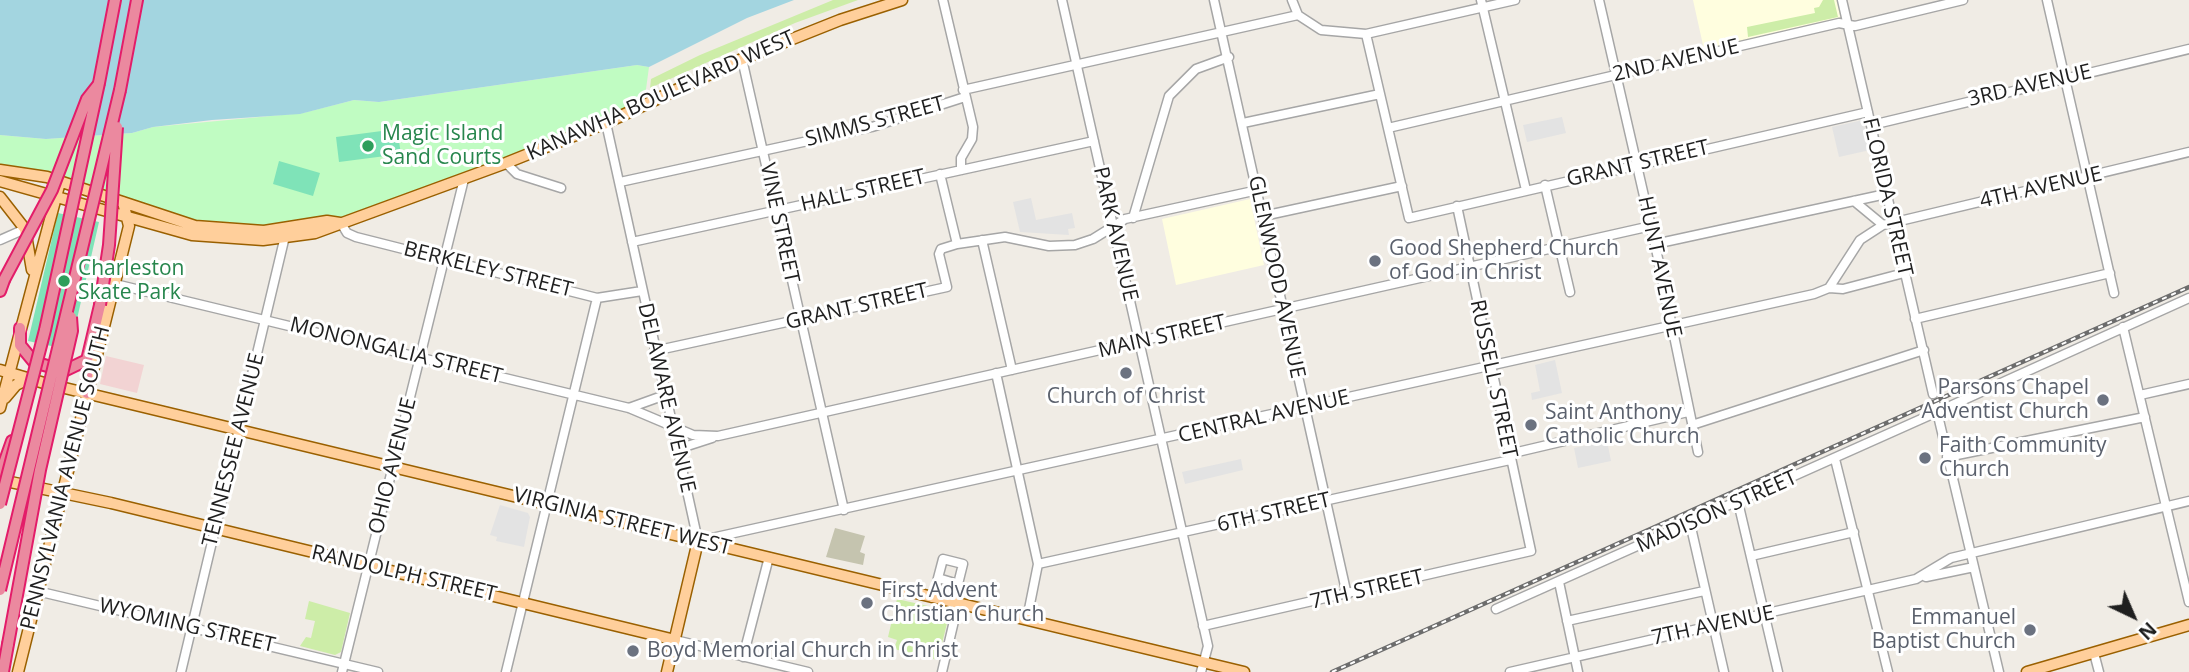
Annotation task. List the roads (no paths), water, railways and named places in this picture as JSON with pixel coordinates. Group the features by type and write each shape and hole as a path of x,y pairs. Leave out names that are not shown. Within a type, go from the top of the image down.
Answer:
{"highway":[{"path":"0,504 29,392 99,83 115,0"},
{"path":"0,590 120,90 136,0"},
{"path":"1,285 52,190 87,99 99,83"},
{"path":"87,393 87,360 100,305 109,245 120,90"},
{"path":"3,672 40,470 72,331 70,306"},
{"path":"20,328 20,345 34,362 64,371 87,360"},
{"path":"0,477 29,392"}],"main road":[{"name":"KANAWHA BOULEVARD WEST","path":"0,181 177,232 219,239 286,234 327,222 341,223 506,163 606,123 742,59 840,20 902,0"},
{"name":"KANAWHA BOULEVARD WEST","path":"0,170 60,182 195,226 286,234"},
{"path":"1,405 4,371 20,328 60,182"},
{"path":"0,197 25,229 31,251 32,286"},
{"name":"PENNSYLVANIA AVENUE SOUTH","path":"18,672 129,226 123,202"},
{"name":"VIRGINIA STREET WEST","path":"4,371 1027,620 1203,668 1244,672"},
{"path":"1,405 16,385 28,379"},
{"name":"RANDOLPH STREET","path":"0,477 675,640"},
{"name":"DELAWARE AVENUE","path":"667,672 698,541"},
{"path":"2027,672 2189,625"}],"street":[{"path":"943,0 973,133 961,158 961,170"},
{"name":"PARK AVENUE","path":"1062,0 1208,646 1203,668"},
{"name":"GLENWOOD AVENUE","path":"1214,0 1224,33 1347,596"},
{"path":"1292,0 1298,15 1321,30 1366,34 1482,4 1516,0"},
{"name":"HUNT AVENUE","path":"1599,0 1655,244 1698,452"},
{"name":"FLORIDA STREET","path":"1842,0 1999,672"},
{"name":"2ND AVENUE","path":"1388,128 1839,23 1855,26 1963,0"},
{"path":"2047,0 2114,293"},
{"path":"1482,4 1503,102 1526,190"},
{"name":"SIMMS STREET","path":"620,182 872,127 964,93 1078,64 1298,15"},
{"path":"1263,216 1402,186 1366,34"},
{"name":"3RD AVENUE","path":"1872,125 2189,49"},
{"path":"1133,218 1169,96 1196,69 1229,57"},
{"name":"VINE STREET","path":"742,59 844,510"},
{"path":"1243,123 1380,94"},
{"name":"GRANT STREET","path":"1402,186 1409,218 1868,112"},
{"name":"DELAWARE AVENUE","path":"606,123 654,351 698,541"},
{"name":"HALL STREET","path":"632,242 1094,141"},
{"name":"4TH AVENUE","path":"1893,222 2189,152"},
{"path":"506,163 517,174 561,188"},
{"path":"940,174 957,244 1005,237 1049,246 1075,245 1093,239 1112,225 1133,218 1258,190"},
{"name":"OHIO AVENUE","path":"343,668 464,179"},
{"path":"1545,185 1570,292"},
{"path":"1655,244 1886,194"},
{"path":"1854,201 1882,225"},
{"name":"RUSSELL STREET","path":"1457,206 1531,551"},
{"path":"1829,288 1860,240 1882,225 1893,222"},
{"name":"BERKELEY STREET","path":"341,223 347,233 356,237 597,299 642,292"},
{"name":"MAIN STREET","path":"673,427 693,435 718,436 1651,226"},
{"path":"0,240 25,229"},
{"name":"TENNESSEE AVENUE","path":"181,672 286,234"},
{"path":"982,240 1012,370"},
{"name":"GRANT STREET","path":"654,351 947,287 939,254 942,249 957,244"},
{"name":"CENTRAL AVENUE","path":"698,541 1161,440 1829,288 1843,289 1904,273"},
{"path":"1915,319 2110,273"},
{"name":"MONONGALIA STREET","path":"115,284 629,408 673,427"},
{"path":"1948,407 2189,298"},
{"path":"506,672 597,299"},
{"path":"2123,327 2189,602"},
{"path":"1692,425 1924,350"},
{"path":"996,373 1038,564 1027,620"},
{"path":"2140,396 2189,384"},
{"path":"629,408 665,395"},
{"name":"MADISON STREET","path":"1496,609 1835,459 1935,403"},
{"name":"6TH STREET","path":"1038,564 1326,502 1688,412"},
{"path":"1947,457 2145,417"},
{"path":"678,449 718,436"},
{"path":"1835,459 1888,672"},
{"name":"7TH AVENUE","path":"1916,579 1947,560 1970,552 2189,501"},
{"path":"1738,502 1779,672"},
{"path":"1690,523 1724,672"},
{"path":"1751,556 1854,532"},
{"name":"7TH STREET","path":"1203,626 1347,596 1531,551"},
{"path":"743,657 769,557"},
{"name":"7TH AVENUE","path":"1510,672 1974,567"},
{"path":"933,598 937,578"},
{"path":"1559,582 1578,672"},
{"name":"WYOMING STREET","path":"37,591 191,627 343,668 377,672"},
{"path":"1567,621 1704,591"},
{"path":"942,672 958,604"},
{"name":"RANDOLPH STREET","path":"675,640 808,672"},
{"path":"2094,653 2099,672"}],"water":[{"path":"0,0 794,0 747,18 649,67 637,65 379,102 354,100 300,114 212,120 153,127 132,133 46,139 0,135"}],"railway":[{"path":"1332,672 2189,287"}],"place":[{"name":"Magic Island Sand Courts","path":"368,146"},
{"name":"Good Shepherd Church of God in Christ","path":"1375,261"},
{"name":"Charleston Skate Park","path":"64,281"},
{"name":"Church of Christ","path":"1126,373"},
{"name":"Parsons Chapel Adventist Church","path":"2103,400"},
{"name":"Saint Anthony Catholic Church","path":"1531,425"},
{"name":"Faith Community Church","path":"1925,458"},
{"name":"First Advent Christian Church","path":"867,603"},
{"name":"Emmanuel Baptist Church","path":"2030,630"},
{"name":"Boyd Memorial Church in Christ","path":"633,651"}]}
